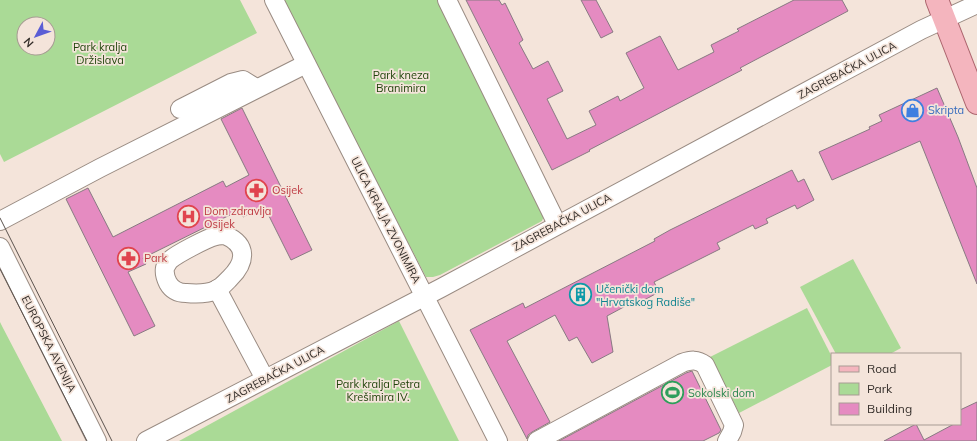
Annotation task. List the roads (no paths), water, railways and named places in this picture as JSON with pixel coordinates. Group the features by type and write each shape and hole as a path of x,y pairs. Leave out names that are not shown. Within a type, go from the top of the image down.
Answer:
{"main road":[{"path":"941,9 977,103"}],"street":[{"name":"ULICA KRALJA ZVONIMIRA","path":"274,0 498,441"},
{"path":"447,0 558,224"},
{"name":"ZAGREBAČKA ULICA","path":"146,441 425,296 558,224 941,9 977,4"},
{"path":"0,221 107,164 306,64"},
{"path":"180,109 231,83 243,80 256,88"},
{"name":"EUROPSKA AVENIJA","path":"0,247 97,441"},
{"path":"217,289 264,379"},
{"path":"537,441 682,363 691,360 700,361 705,365 734,425 727,441"}],"tram line":[{"path":"0,218 112,441"},
{"path":"0,269 87,441"}],"place":[{"name":"Skripta","path":"912,110"},
{"name":"Osijek","path":"256,190"},
{"name":"Dom zdravlja Osijek","path":"189,217"},
{"name":"Park","path":"128,258"},
{"name":"Učenički dom \"Hrvatskog Radiše\"","path":"580,295"},
{"name":"Sokolski dom","path":"672,393"}],"park label":[{"name":"Park kralja Držislava","path":"100,53"},
{"name":"Park kneza Branimira","path":"401,81"},
{"name":"Park kralja Petra Krešimira IV.","path":"378,390"}]}
